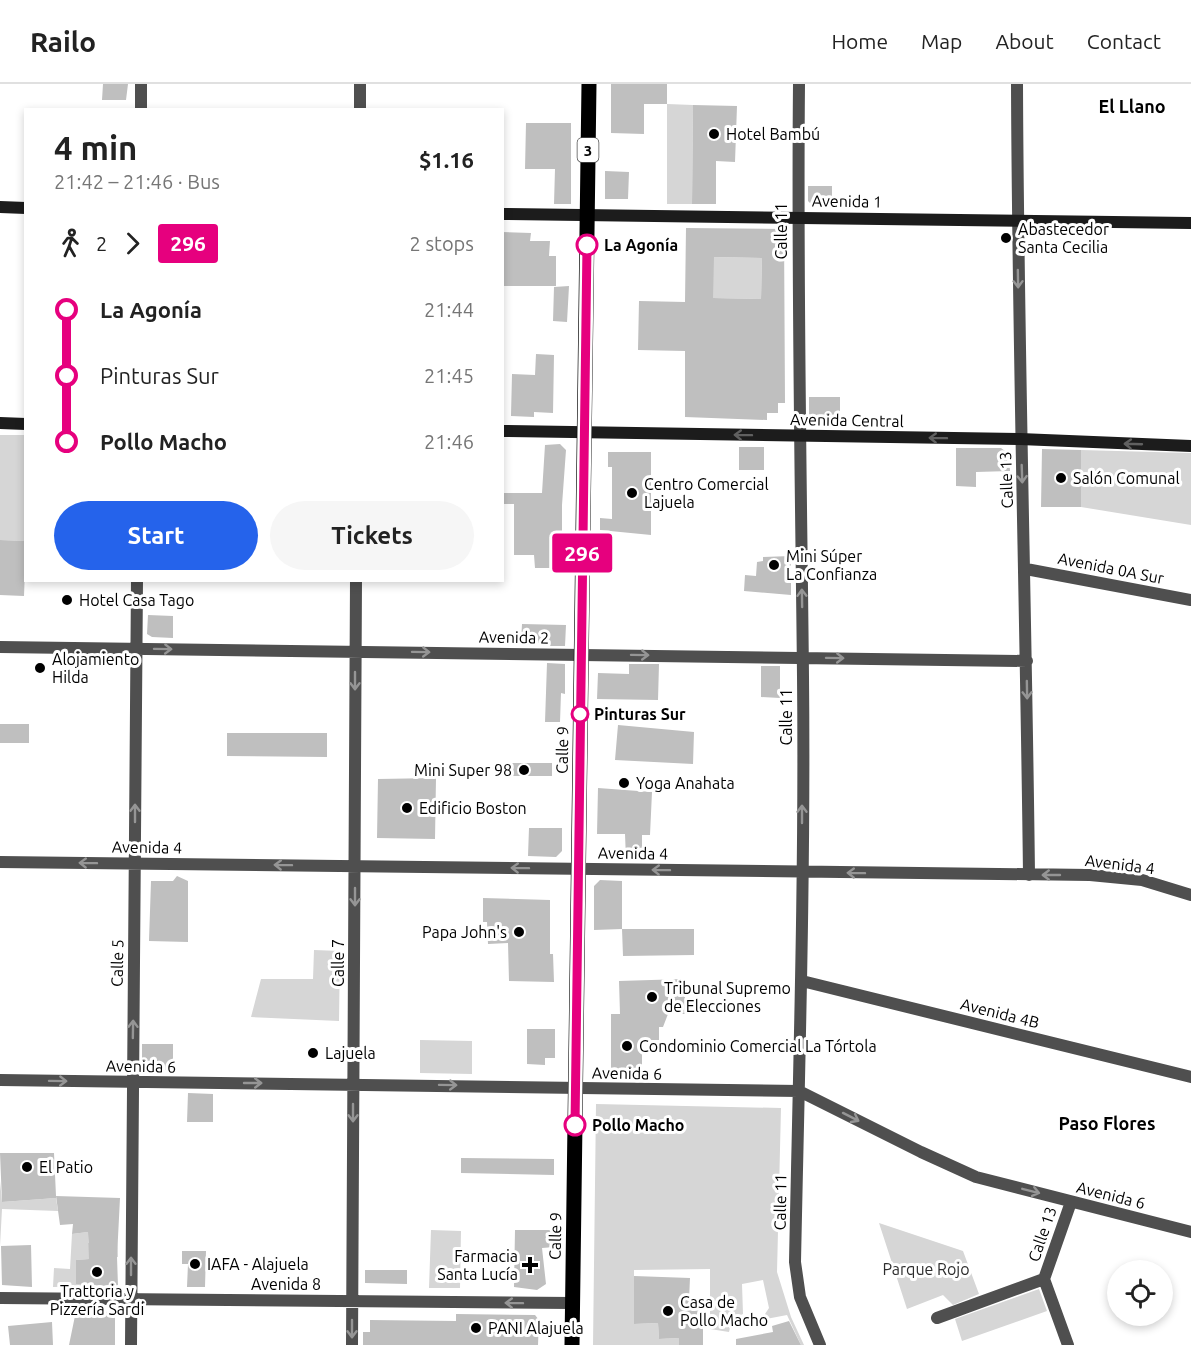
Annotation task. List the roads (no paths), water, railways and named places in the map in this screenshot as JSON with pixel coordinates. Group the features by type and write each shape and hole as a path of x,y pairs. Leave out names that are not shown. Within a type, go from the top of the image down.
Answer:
{"main road":[{"name":"Calle 9","path":"572,1345 589,84"},
{"path":"0,207 24,208"},
{"name":"Avenida 1","path":"504,214 1191,223"},
{"path":"0,423 24,424"},
{"name":"Avenida Central","path":"504,431 1020,439 1191,446"}],"street":[{"path":"141,84 141,108"},
{"path":"360,84 360,108"},
{"name":"Calle 11","path":"799,84 797,217 802,658 802,981 796,1277 804,1311 820,1345"},
{"name":"Calle 13","path":"1017,84 1020,439 1026,569 1029,875"},
{"name":"Avenida 0A Sur","path":"1026,569 1191,600"},
{"name":"Calle 5","path":"130,1345 137,582"},
{"name":"Calle 7","path":"352,1345 356,582"},
{"name":"Avenida 2","path":"0,647 1027,661"},
{"name":"Avenida 4","path":"0,862 1090,875 1125,878 1191,895"},
{"name":"Avenida 4B","path":"802,981 1191,1077"},
{"name":"Avenida 6","path":"0,1080 353,1083 575,1089 799,1091 965,1173 1191,1232"},
{"name":"Calle 13","path":"1068,1345 1044,1279 1071,1202"},
{"path":"937,1318 1044,1279"},
{"name":"Avenida 8","path":"0,1298 573,1303"}],"place":[{"name":"Hotel Bambú","path":"714,134"},
{"name":"Abastecedor Santa Cecilia","path":"1006,238"},
{"name":"La Agonía","path":"587,245"},
{"name":"Salón Comunal","path":"1061,478"},
{"name":"Centro Comercial Lajuela","path":"632,493"},
{"name":"Mini Súper La Confianza","path":"774,565"},
{"name":"Hotel Casa Tago","path":"67,600"},
{"name":"Alojamiento Hilda","path":"40,668"},
{"name":"Pinturas Sur","path":"580,714"},
{"name":"Mini Super 98","path":"524,770"},
{"name":"Yoga Anahata","path":"624,783"},
{"name":"Edificio Boston","path":"407,808"},
{"name":"Papa John's","path":"519,932"},
{"name":"Tribunal Supremo de Elecciones","path":"652,997"},
{"name":"Condominio Comercial La Tórtola","path":"627,1046"},
{"name":"Lajuela","path":"313,1053"},
{"name":"Pollo Macho","path":"575,1125"},
{"name":"El Patio","path":"27,1167"},
{"name":"IAFA - Alajuela","path":"195,1264"},
{"name":"Farmacia Santa Lucía","path":"530,1265"},
{"name":"Trattoria y Pizzería Sardi","path":"97,1272"},
{"name":"Casa de Pollo Macho","path":"668,1311"},
{"name":"PANI Alajuela","path":"476,1328"}],"district":[{"name":"El Llano","path":"1132,106"},
{"name":"Paso Flores","path":"1107,1123"}],"park label":[{"name":"Parque Rojo","path":"926,1269"}]}
